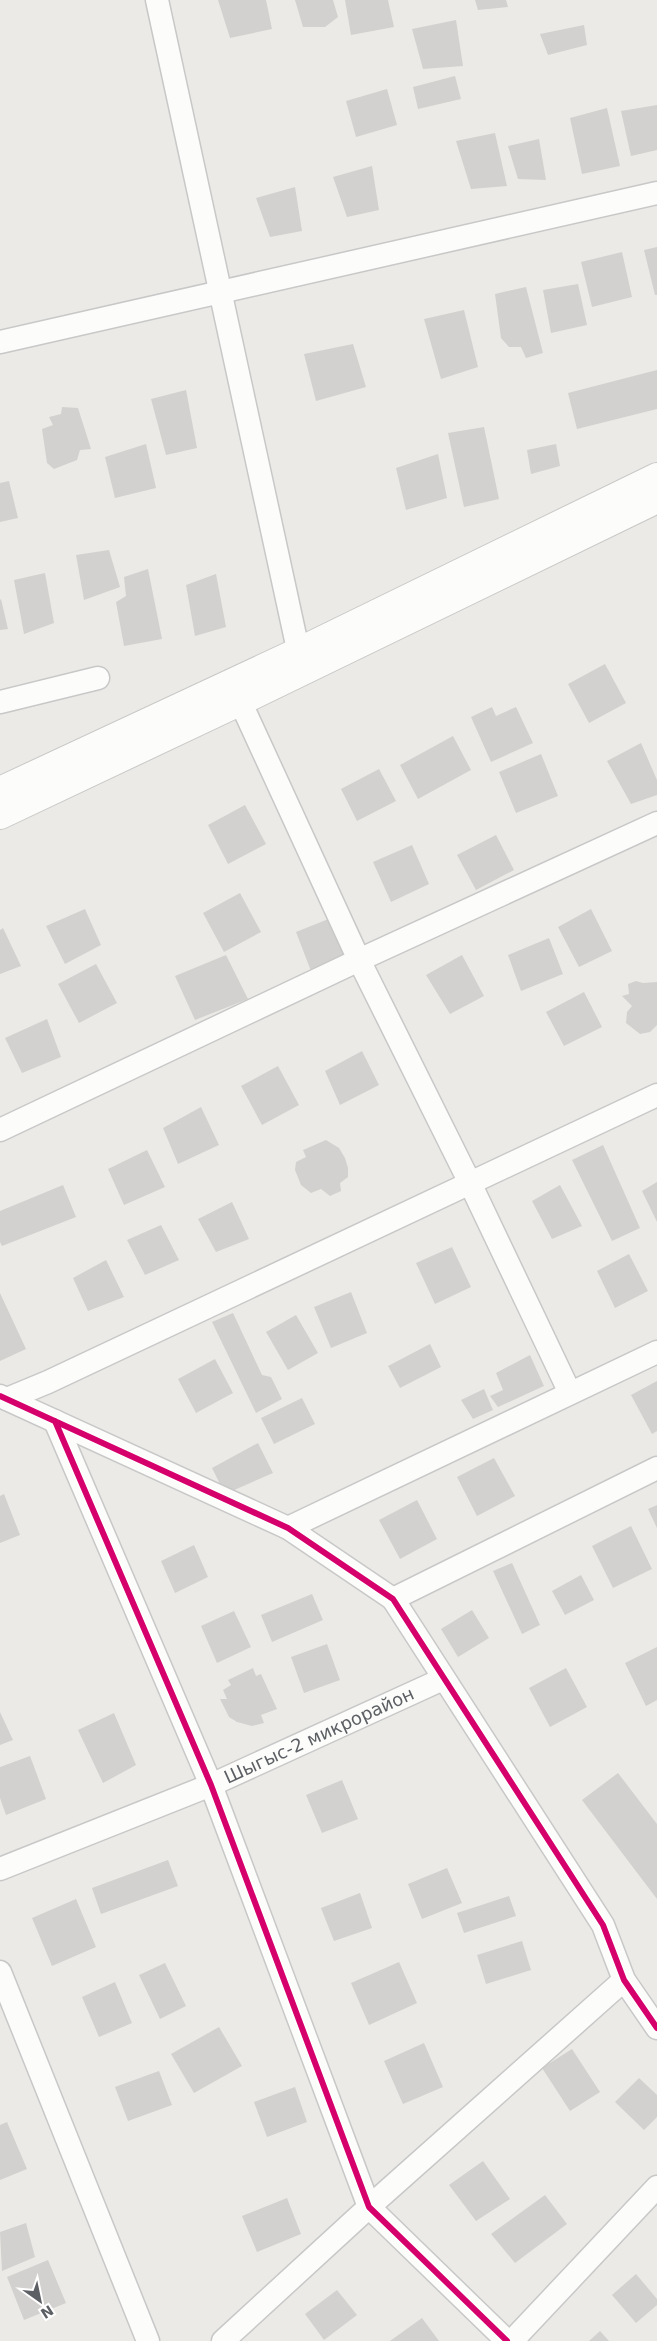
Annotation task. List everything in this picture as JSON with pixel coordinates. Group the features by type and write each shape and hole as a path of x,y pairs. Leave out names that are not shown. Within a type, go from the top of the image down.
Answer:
{"street":[{"path":"157,0 300,662"},
{"path":"0,342 657,193"},
{"path":"300,662 657,476"},
{"path":"0,791 236,692 657,499"},
{"path":"0,702 98,678"},
{"path":"0,815 236,692"},
{"path":"236,692 359,960 470,1184 570,1393"},
{"path":"0,1130 359,960 657,823"},
{"path":"4,1397 48,1382 657,1095"},
{"path":"288,1528 657,1352"},
{"path":"4,1397 288,1528 393,1599 603,1925 624,1980 657,2028"},
{"path":"55,1421 211,1785 369,2206 507,2341"},
{"path":"393,1599 657,1468"},
{"name":"Шыгыс-2 микрорайон","path":"0,1869 211,1785 443,1679"},
{"path":"0,1972 148,2341"},
{"path":"223,2341 369,2206 624,1980"},
{"path":"512,2341 657,2187"}],"building":[{"path":"218,0 266,0 272,29 230,38"},
{"path":"295,0 333,0 338,17 325,27 303,27"},
{"path":"345,0 388,0 394,27 351,35"},
{"path":"475,0 506,0 508,7 478,10"},
{"path":"456,20 463,66 423,69 412,29"},
{"path":"584,25 587,45 548,55 540,34"},
{"path":"455,76 461,99 418,109 413,87"},
{"path":"387,89 397,125 356,137 346,101"},
{"path":"657,105 657,150 631,156 621,111"},
{"path":"607,108 620,166 582,174 570,118"},
{"path":"495,133 507,186 471,189 456,141"},
{"path":"539,139 546,180 518,179 508,146"},
{"path":"372,166 379,210 347,217 333,177"},
{"path":"295,187 302,231 270,237 256,198"},
{"path":"657,247 657,295 655,295 644,250"},
{"path":"622,252 632,297 592,307 581,262"},
{"path":"578,284 587,325 551,333 543,290"},
{"path":"526,287 543,353 526,358 521,347 509,347 501,338 495,294"},
{"path":"464,310 478,367 441,379 424,319"},
{"path":"353,344 366,387 316,401 304,354"},
{"path":"657,370 657,409 577,429 568,393"},
{"path":"186,390 197,448 166,455 151,399"},
{"path":"62,407 78,408 91,449 80,450 77,460 54,469 47,463 42,429 53,425 49,417 61,414"},
{"path":"484,427 499,499 464,507 448,433"},
{"path":"146,444 156,488 115,498 105,457"},
{"path":"556,444 560,466 531,474 527,450"},
{"path":"438,454 447,498 406,510 396,468"},
{"path":"9,481 18,518 0,522 0,483"},
{"path":"109,550 120,587 84,600 76,555"},
{"path":"148,569 162,639 124,646 116,602 126,596 124,577"},
{"path":"45,573 54,623 24,634 14,580"},
{"path":"216,574 226,627 195,636 186,585"},
{"path":"0,600 8,629 0,630"},
{"path":"605,664 626,703 589,723 568,684"},
{"path":"492,707 496,716 516,707 533,743 491,762 471,717"},
{"path":"453,736 471,770 418,799 400,765"},
{"path":"641,743 657,780 657,795 631,804 607,761"},
{"path":"541,754 558,796 516,813 499,772"},
{"path":"379,769 396,801 357,821 341,789"},
{"path":"245,805 266,844 228,864 208,825"},
{"path":"496,835 514,870 476,890 457,855"},
{"path":"412,845 429,884 391,902 373,862"},
{"path":"240,893 261,932 224,952 203,913"},
{"path":"85,909 101,945 65,964 46,926"},
{"path":"591,909 612,951 579,967 558,927"},
{"path":"331,918 347,957 311,971 296,932"},
{"path":"3,928 21,966 0,974 0,930"},
{"path":"549,938 563,974 521,991 508,955"},
{"path":"226,955 248,999 195,1020 175,976"},
{"path":"462,955 484,996 450,1014 426,975"},
{"path":"96,964 117,1003 79,1023 58,984"},
{"path":"636,981 643,983 657,982 657,1025 650,1032 640,1034 626,1023 627,1012 632,1006 622,996 629,994 628,984"},
{"path":"584,992 602,1027 564,1046 546,1012"},
{"path":"47,1019 61,1057 22,1073 5,1038"},
{"path":"362,1051 379,1085 340,1105 325,1071"},
{"path":"278,1066 299,1105 262,1125 241,1086"},
{"path":"201,1107 219,1145 178,1164 163,1128"},
{"path":"326,1140 339,1148 348,1168 348,1177 340,1183 341,1191 330,1196 321,1189 311,1193 301,1185 295,1170 296,1162 306,1157 303,1150"},
{"path":"603,1145 640,1228 612,1241 572,1160"},
{"path":"147,1150 165,1187 124,1205 108,1169"},
{"path":"657,1182 657,1222 642,1191"},
{"path":"63,1185 76,1217 2,1246 0,1242 0,1211"},
{"path":"560,1185 582,1226 552,1239 532,1201"},
{"path":"232,1202 249,1239 216,1252 198,1219"},
{"path":"161,1225 179,1260 145,1275 127,1240"},
{"path":"452,1247 471,1287 435,1304 416,1263"},
{"path":"629,1254 648,1291 615,1308 597,1271"},
{"path":"106,1260 124,1297 88,1311 73,1278"},
{"path":"351,1292 367,1333 331,1348 314,1307"},
{"path":"0,1293 26,1349 0,1361"},
{"path":"233,1313 262,1375 271,1377 282,1399 256,1413 212,1322"},
{"path":"296,1315 318,1353 288,1370 266,1332"},
{"path":"430,1344 441,1367 400,1388 388,1366"},
{"path":"530,1355 544,1386 498,1407 490,1396 503,1390 496,1373"},
{"path":"215,1359 233,1393 196,1413 178,1379"},
{"path":"657,1381 657,1431 652,1434 631,1395"},
{"path":"484,1389 493,1410 473,1419 461,1400"},
{"path":"302,1398 315,1424 274,1444 261,1418"},
{"path":"258,1443 273,1473 225,1494 212,1468"},
{"path":"494,1458 515,1496 477,1516 457,1477"},
{"path":"4,1494 20,1535 0,1543 0,1496"},
{"path":"417,1500 437,1539 400,1559 379,1520"},
{"path":"657,1505 657,1528 648,1509"},
{"path":"631,1526 652,1569 613,1588 592,1546"},
{"path":"194,1545 208,1577 175,1593 161,1561"},
{"path":"512,1563 540,1625 522,1634 493,1571"},
{"path":"581,1575 594,1600 565,1615 552,1591"},
{"path":"312,1594 323,1620 272,1642 261,1615"},
{"path":"472,1610 489,1638 458,1657 441,1629"},
{"path":"234,1611 251,1647 217,1663 201,1626"},
{"path":"327,1644 340,1680 304,1693 291,1657"},
{"path":"657,1647 657,1700 646,1706 625,1663"},
{"path":"253,1668 256,1676 261,1674 277,1709 261,1715 264,1723 252,1726 237,1722 229,1717 220,1699 227,1699 223,1690 231,1685 228,1680"},
{"path":"566,1668 587,1707 550,1727 529,1688"},
{"path":"0,1712 13,1740 0,1745"},
{"path":"114,1713 136,1765 103,1783 78,1730"},
{"path":"30,1756 46,1799 6,1815 0,1798 0,1767"},
{"path":"618,1773 657,1824 657,1899 582,1800"},
{"path":"342,1780 358,1819 322,1833 306,1795"},
{"path":"168,1860 178,1886 101,1914 92,1888"},
{"path":"447,1868 462,1903 422,1919 408,1884"},
{"path":"360,1893 372,1928 334,1941 321,1908"},
{"path":"509,1896 516,1916 464,1933 457,1913"},
{"path":"76,1899 96,1947 52,1966 32,1918"},
{"path":"522,1941 531,1970 486,1984 477,1955"},
{"path":"399,1962 417,2003 369,2025 351,1983"},
{"path":"165,1963 186,2006 160,2019 139,1975"},
{"path":"115,1982 132,2023 99,2037 82,1997"},
{"path":"219,2027 242,2066 194,2093 171,2054"},
{"path":"424,2043 443,2087 403,2104 384,2061"},
{"path":"572,2049 600,2092 570,2111 542,2068"},
{"path":"159,2071 172,2105 128,2121 115,2087"},
{"path":"639,2078 657,2095 657,2117 644,2130 615,2102"},
{"path":"295,2087 307,2122 267,2137 254,2102"},
{"path":"7,2122 27,2169 0,2180 0,2125"},
{"path":"483,2161 510,2199 476,2221 449,2185"},
{"path":"545,2195 567,2224 515,2263 491,2234"},
{"path":"287,2198 301,2234 257,2252 242,2216"},
{"path":"26,2223 35,2257 2,2271 0,2232"},
{"path":"48,2260 66,2303 24,2320 7,2277"},
{"path":"636,2274 657,2299 657,2305 636,2323 612,2295"},
{"path":"337,2290 357,2315 324,2340 305,2314"},
{"path":"422,2318 439,2341 390,2341"},
{"path":"600,2331 609,2341 589,2341"}],"cycle path":[{"path":"0,1396 288,1528 393,1599 603,1925 624,1980 657,2028"},
{"path":"55,1421 211,1785 369,2207 507,2341"}]}
